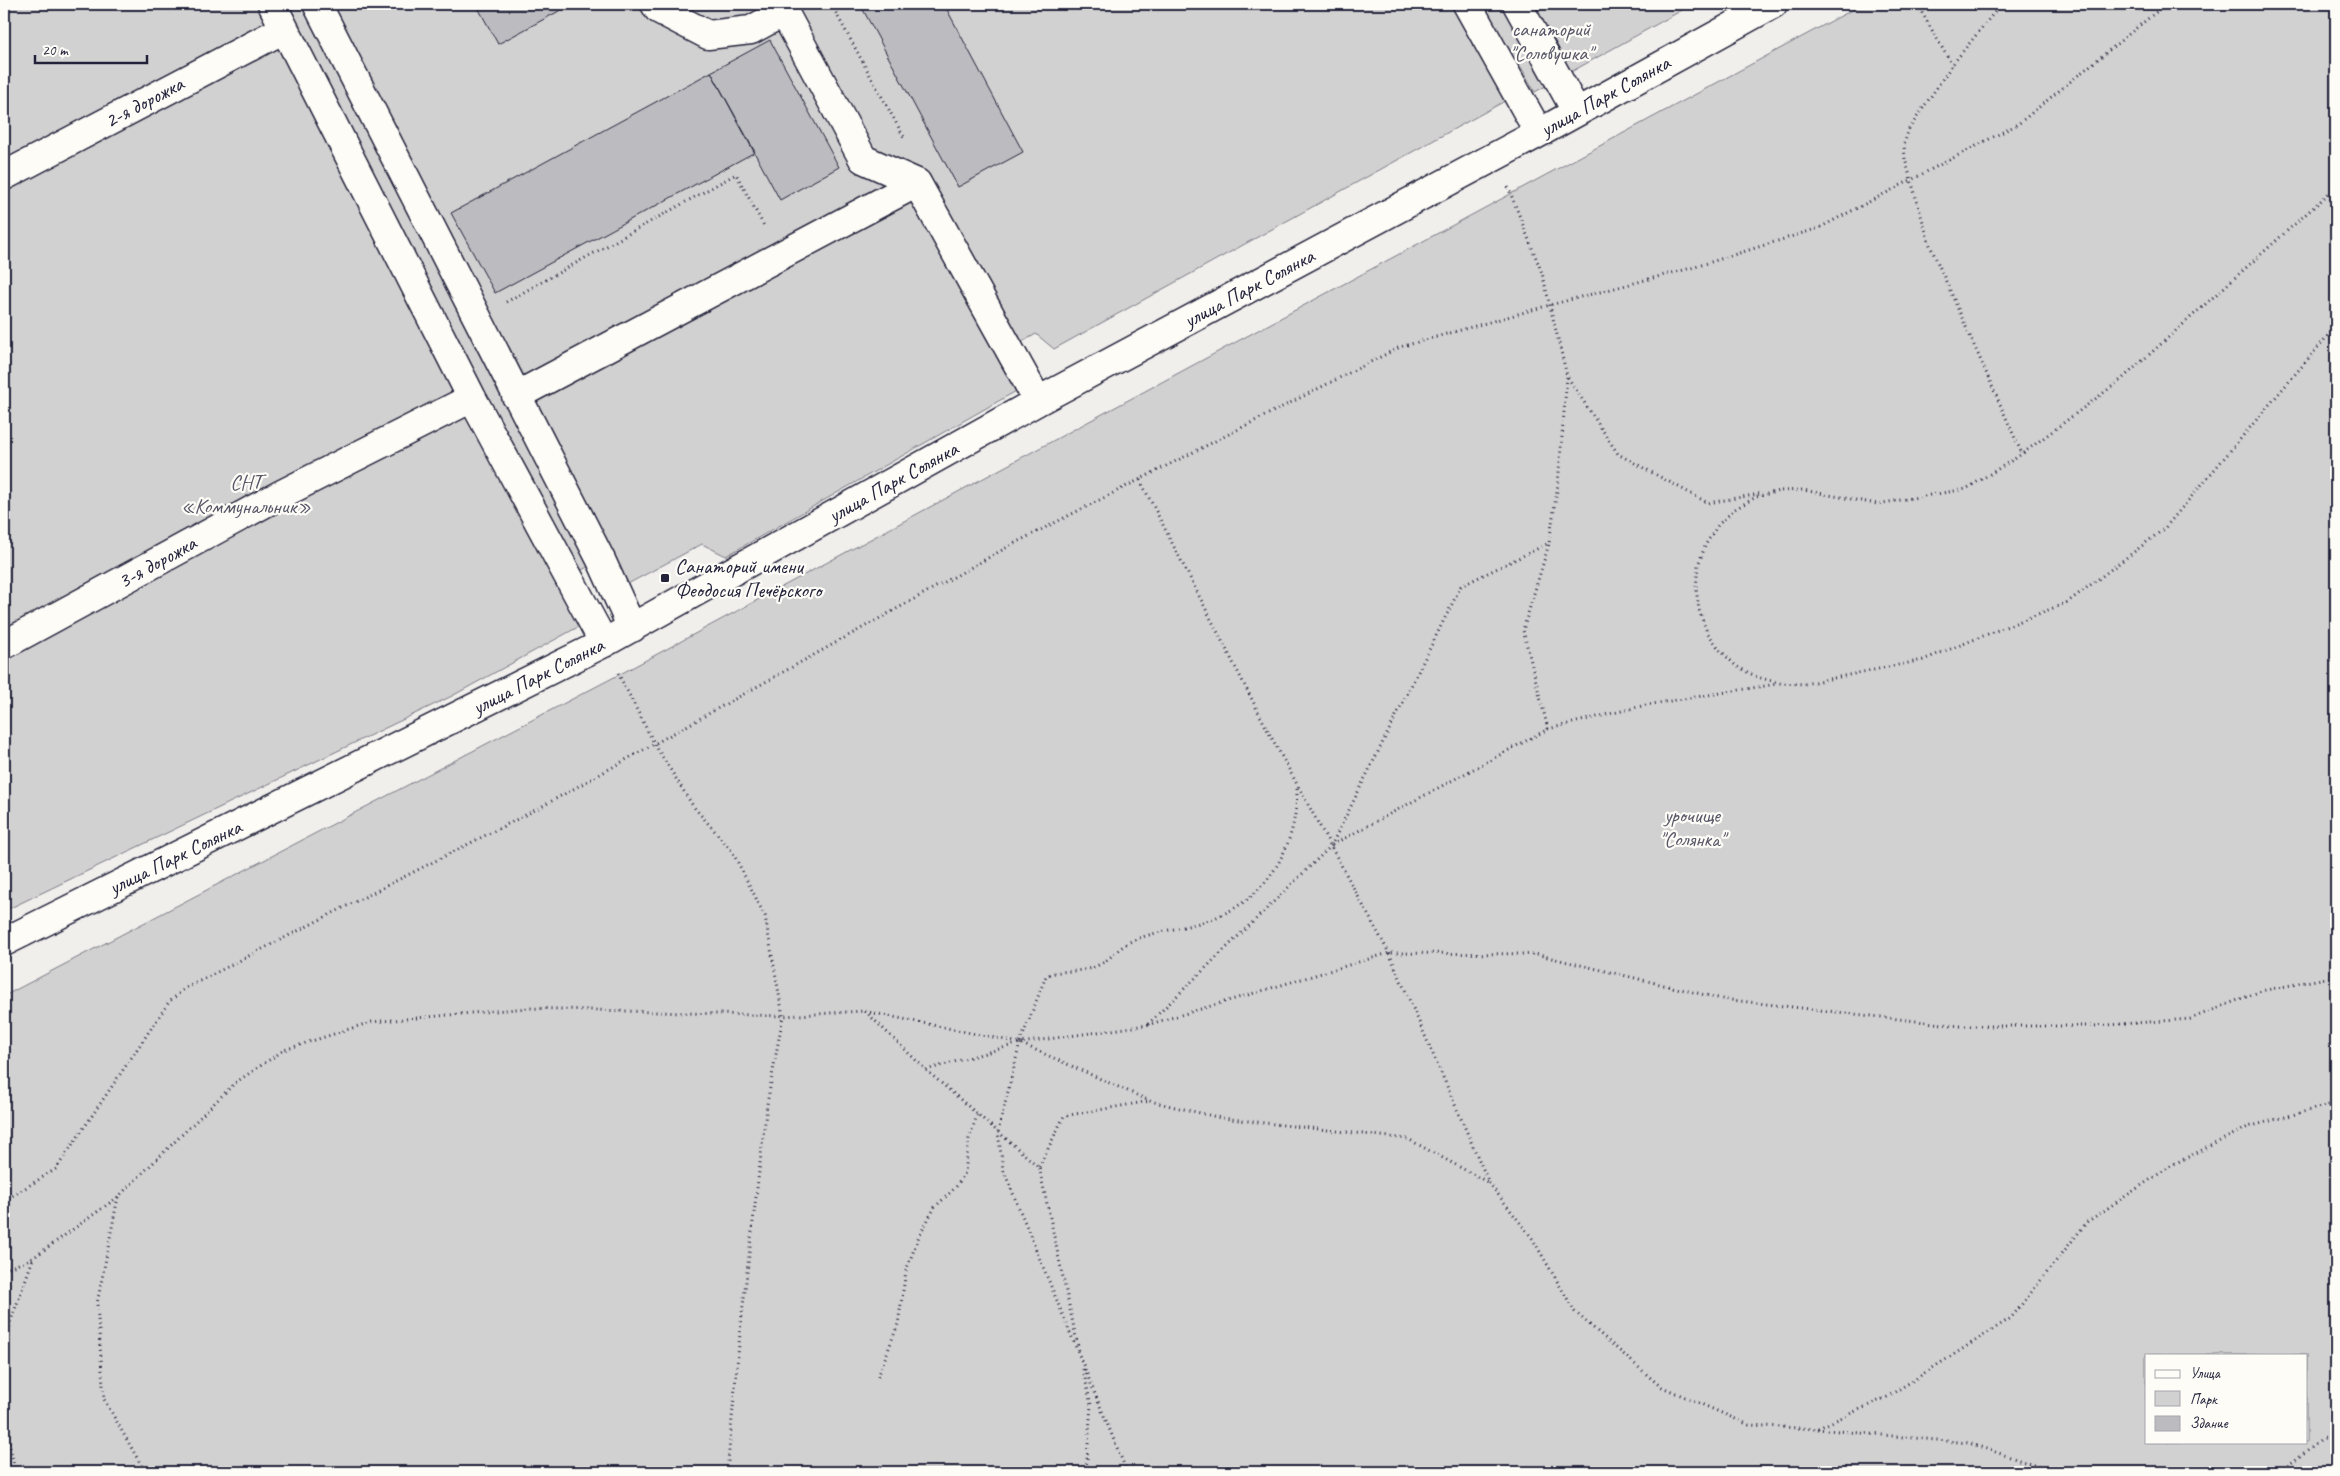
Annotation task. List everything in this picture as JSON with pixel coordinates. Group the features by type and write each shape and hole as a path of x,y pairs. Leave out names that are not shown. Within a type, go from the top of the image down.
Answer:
{"street":[{"path":"272,4 472,398 604,643"},
{"path":"317,4 601,560 632,628"},
{"path":"655,4 658,9 708,35 752,30 784,12 863,159 917,182 1038,401"},
{"path":"1467,4 1539,133"},
{"path":"1517,4 1576,111"},
{"name":"улица Парк Солянка","path":"4,942 604,643 1038,401 1539,133 1773,4"},
{"name":"2-я дорожка","path":"4,176 284,28"},
{"path":"516,396 781,257 917,182"},
{"name":"3-я дорожка","path":"4,645 278,496 472,398"}],"path":[{"path":"831,4 922,170 917,182"},
{"path":"1917,4 1952,65"},
{"path":"2002,4 1952,65 1909,129 1904,144 1910,180 1929,243 2022,454"},
{"path":"4,1201 56,1169 176,995 541,807 1013,544 1400,347 1695,267 1819,228 2018,124 2166,4"},
{"path":"1496,156 1542,273 1567,376 1558,484 1549,543 1523,630 1548,729"},
{"path":"477,318 736,174 781,257"},
{"path":"1567,376 1618,454 1708,503 1779,491 1803,490 1877,504 1966,489 2022,454 2122,379 2336,187"},
{"path":"1147,1025 1331,846 1548,729 1646,705 1780,683 1804,684 1923,660 2068,602 2164,529 2336,326"},
{"path":"1140,480 1268,731 1389,953 1489,1183 1532,1238 1575,1312 1660,1386 1749,1425 1969,1443 2054,1472"},
{"path":"1779,491 1756,497 1735,509 1718,525 1706,544 1701,558 1696,588 1699,610 1706,632 1720,650 1736,666 1757,677 1780,683"},
{"path":"1331,846 1461,586 1549,543"},
{"path":"604,643 655,745 693,806 732,851 765,916 783,1016 768,1104 742,1323 727,1472"},
{"path":"1127,1472 1002,1169 998,1132 1020,1043 1046,976 1062,970 1088,969 1104,963 1133,940 1218,916 1260,890 1288,842 1297,807 1297,784"},
{"path":"926,1070 1020,1043 1147,1025 1389,953 1535,954 1722,999 1960,1026 2094,1026 2190,1019 2261,991 2336,976"},
{"path":"4,1270 33,1258 118,1197 235,1083 284,1050 371,1022 528,1008 783,1016 864,1011 1020,1043 1150,1101 1221,1118 1408,1139 1489,1183"},
{"path":"864,1011 926,1070 1039,1167 1091,1405 1086,1472"},
{"path":"1039,1167 1064,1116 1150,1101"},
{"path":"1816,1429 1887,1397 2011,1318 2087,1222 2172,1165 2248,1127 2336,1103"},
{"path":"878,1378 898,1324 906,1271 920,1236 935,1207 956,1186 965,1173 968,1139 977,1114"},
{"path":"118,1197 97,1304 104,1399 145,1472"},
{"path":"4,1417 10,1323 33,1258"},
{"path":"4,1423 16,1472"},
{"path":"2280,1472 2320,1440 2336,1433"}],"green space":[{"name":"СНТ «Коммунальник»","path":"4,4 268,4 589,621 452,696 4,911"},
{"name":"cанаторий \"Соловушка\"","path":"288,4 1693,4 1535,92 1521,67 1504,77 1514,96 1054,349 1036,334 1006,351 1025,386 726,556 702,544 624,586 609,556 574,574"},
{"name":"урочище \"Солянка\"","path":"1863,4 2336,4 2336,1472 4,1472 4,996 624,672"}],"building":[{"path":"476,4 572,4 498,44"},
{"path":"860,4 944,4 1023,152 958,187"},
{"path":"770,40 839,167 780,200 711,72"},
{"path":"711,72 755,152 495,293 451,213"}],"place":[{"name":"Санаторий имени Феодосия Печёрского","path":"665,578"}]}
